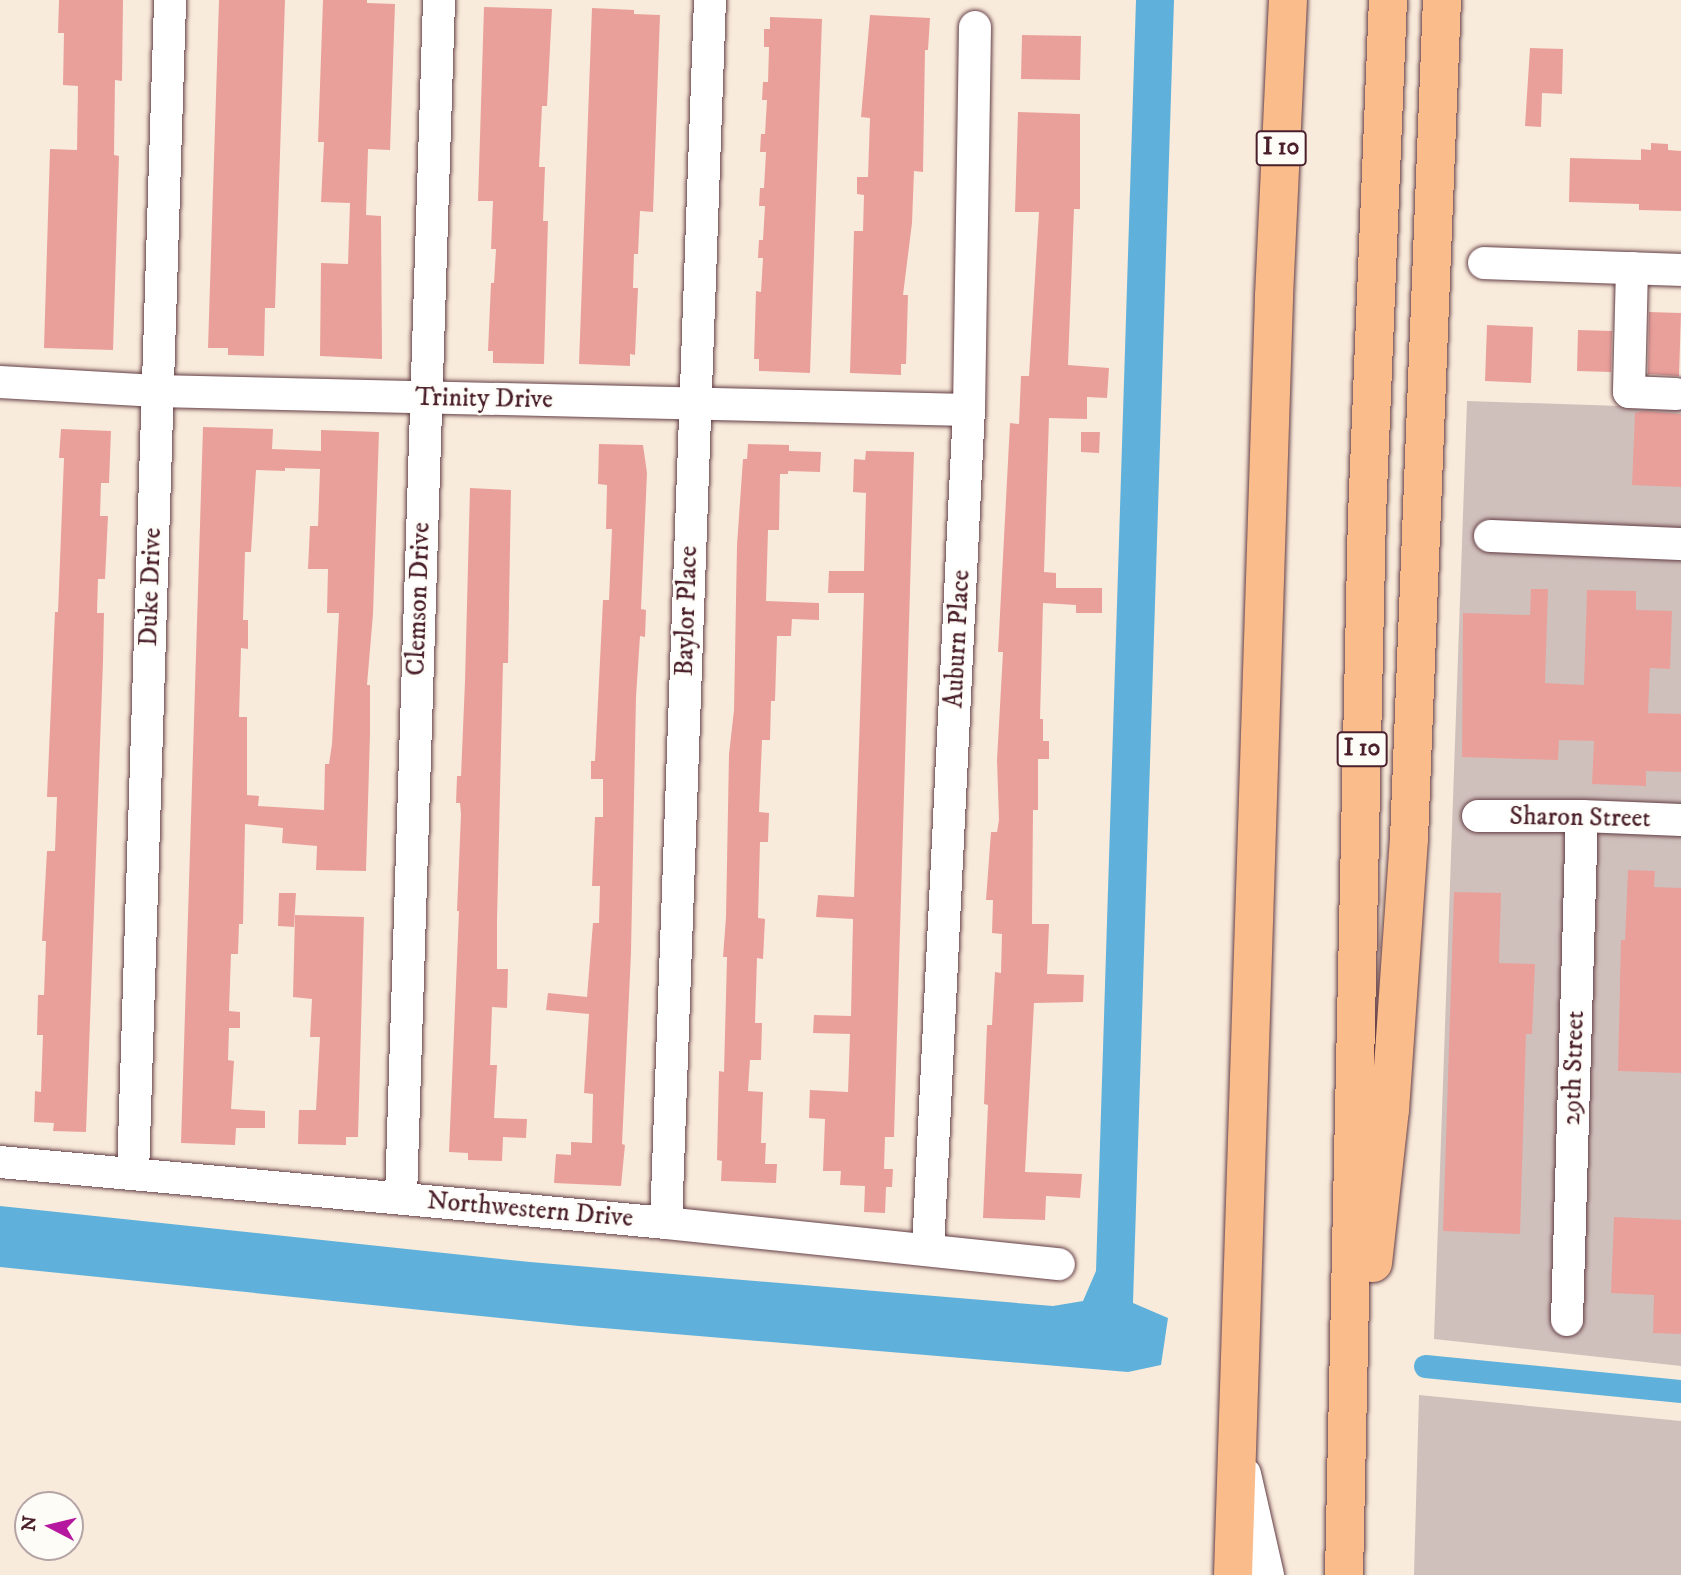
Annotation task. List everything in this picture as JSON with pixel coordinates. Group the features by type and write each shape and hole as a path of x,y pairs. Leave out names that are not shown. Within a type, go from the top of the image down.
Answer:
{"highway":[{"path":"1261,0 1275,296"},
{"name":"I 10","path":"1233,1575 1275,296 1288,0"},
{"name":"I 10","path":"1343,1575 1367,516 1388,0"},
{"path":"1346,1498 1390,1110 1409,839 1442,0"}],"street":[{"name":"Duke Drive","path":"133,1174 170,0"},
{"name":"Clemson Drive","path":"401,1197 439,0"},
{"name":"Baylor Place","path":"666,1223 710,6"},
{"name":"Auburn Place","path":"928,1251 969,410 975,27"},
{"path":"1484,263 1681,270"},
{"path":"1632,268 1629,392 1676,394"},
{"name":"Trinity Drive","path":"0,382 158,391 969,410"},
{"path":"1490,536 1681,544"},
{"name":"Sharon Street","path":"1478,816 1681,820"},
{"name":"29th Street","path":"1567,1320 1582,816"},
{"name":"Northwestern Drive","path":"0,1162 401,1197 1059,1264"},
{"path":"1237,1438 1268,1575"}],"shaded area":[{"path":"1467,401 1681,408 1681,1366 1434,1339"},
{"path":"1419,1395 1681,1421 1681,1575 1414,1575"}],"water":[{"path":"1136,0 1174,0 1133,1303 1168,1318 1161,1365 1128,1372 579,1326 0,1267 0,1206 530,1262 1053,1306 1083,1301 1096,1271"}],"building":[{"path":"59,0 123,0 122,81 115,80 114,155 119,156 113,350 44,348 50,149 77,150 78,86 63,85 64,33 58,33"},
{"path":"219,0 285,0 275,308 265,308 264,356 228,355 228,348 208,348"},
{"path":"323,0 367,0 367,3 395,4 390,150 368,149 366,215 381,216 382,359 320,356 321,263 348,264 350,203 321,202 324,142 318,142"},
{"path":"484,7 552,9 547,106 542,106 539,167 545,167 543,221 548,221 544,364 493,363 493,351 488,351 491,283 494,283 496,249 491,249 493,201 478,201"},
{"path":"592,8 634,10 634,14 660,15 653,212 640,211 638,254 634,254 633,288 638,288 635,355 630,354 630,366 579,364"},
{"path":"870,15 930,18 928,50 925,50 923,172 914,171 912,223 903,295 908,295 906,364 901,364 901,375 850,373 854,231 863,231 864,195 857,194 857,177 868,177 870,118 861,117"},
{"path":"770,17 822,19 810,373 759,371 759,359 754,359 756,291 761,292 763,258 758,258 759,240 763,240 765,206 759,206 760,188 764,188 766,152 760,152 761,134 765,134 767,100 762,100 763,82 768,82 769,47 764,47 764,29 770,29"},
{"path":"1022,35 1081,36 1080,80 1021,79"},
{"path":"1530,48 1563,49 1562,94 1542,93 1541,127 1525,126"},
{"path":"1018,112 1080,114 1080,209 1074,209 1068,365 1109,368 1107,398 1087,397 1087,419 1049,418 1044,572 1056,573 1056,588 1102,588 1102,613 1076,613 1076,605 1043,603 1040,719 1043,719 1043,741 1049,741 1049,759 1038,759 1038,810 1033,810 1032,924 1049,924 1047,974 1084,975 1083,1002 1034,1003 1025,1172 1082,1174 1080,1198 1046,1196 1045,1220 983,1218 988,1105 984,1104 987,1025 992,1025 995,972 1001,973 1002,934 992,933 993,900 986,900 991,832 997,832 999,820 997,760 1003,652 998,652 1010,423 1019,424 1021,376 1029,376 1039,212 1015,212"},
{"path":"1651,143 1668,144 1668,150 1681,151 1681,211 1639,210 1639,204 1569,202 1570,158 1641,160 1641,149 1651,150"},
{"path":"1649,312 1681,313 1679,376 1648,374"},
{"path":"1487,325 1533,327 1531,383 1485,381"},
{"path":"1578,330 1612,331 1611,372 1577,371"},
{"path":"1644,411 1681,414 1681,487 1632,485 1635,413"},
{"path":"203,427 273,429 272,449 321,451 321,430 379,432 373,614 367,685 370,685 370,734 366,871 316,870 317,846 282,843 283,828 245,824 243,924 239,924 238,954 231,954 229,1011 240,1012 240,1028 229,1028 228,1060 234,1061 231,1109 265,1111 265,1128 236,1128 235,1145 181,1143","holes":["320,469 318,526 310,526 308,569 328,569 327,613 339,613 332,744 329,764 325,764 324,810 258,806 259,796 247,795 247,717 239,717 241,648 248,649 248,620 243,620 245,552 251,552 256,470"]},
{"path":"61,429 111,431 109,483 101,483 100,516 108,516 105,579 98,579 97,613 104,613 103,661 86,1132 53,1131 54,1123 34,1122 35,1091 41,1092 43,1035 37,1035 38,995 44,995 46,941 42,941 47,851 55,851 57,797 47,797 64,458 59,458"},
{"path":"1081,432 1100,432 1099,453 1081,452"},
{"path":"599,444 643,445 647,473 641,609 646,610 645,637 640,636 636,697 631,953 622,1144 625,1145 621,1186 554,1183 556,1154 571,1155 571,1142 592,1143 593,1094 584,1093 589,1014 546,1010 548,993 587,997 593,923 599,923 600,886 592,886 595,817 603,817 603,779 591,779 591,761 595,761 603,600 609,600 612,529 606,529 607,485 598,484"},
{"path":"748,444 789,445 789,451 821,452 820,472 788,471 788,474 780,474 779,530 768,530 766,601 819,603 819,620 792,619 791,636 777,636 775,701 771,701 770,740 762,740 759,812 769,813 768,842 760,842 758,918 765,919 763,959 757,958 755,1023 762,1023 761,1060 750,1060 748,1091 763,1092 761,1143 766,1143 765,1164 777,1164 776,1183 721,1181 722,1161 717,1160 719,1071 724,1072 727,957 723,957 729,754 734,710 737,545 743,459 747,459"},
{"path":"866,451 914,452 894,1137 885,1137 884,1169 893,1169 892,1187 886,1187 885,1213 864,1212 865,1186 840,1185 841,1171 823,1171 825,1119 809,1118 810,1090 848,1092 850,1034 813,1033 814,1015 851,1016 853,919 816,917 818,895 854,897 864,593 828,593 829,571 864,571 866,493 853,492 854,459 865,460"},
{"path":"470,488 511,490 508,663 503,663 497,921 497,969 508,969 507,1008 492,1007 490,1065 497,1065 494,1118 527,1119 526,1138 503,1137 502,1161 468,1160 468,1153 449,1152 461,814 460,803 456,803 457,776 461,776"},
{"path":"1531,589 1548,589 1545,683 1584,685 1587,590 1636,591 1636,610 1672,611 1670,669 1650,668 1648,713 1681,714 1681,772 1646,771 1646,786 1592,784 1594,741 1559,740 1558,760 1462,757 1463,613 1530,615"},
{"path":"1628,870 1655,871 1654,887 1681,888 1681,1073 1618,1071 1621,940 1625,940"},
{"path":"1454,892 1501,893 1499,963 1535,964 1532,1034 1526,1034 1520,1234 1443,1231"},
{"path":"279,893 296,893 294,927 278,926"},
{"path":"295,915 364,917 358,1137 346,1137 346,1145 298,1144 299,1110 316,1110 320,1037 310,1037 312,999 293,997"},
{"path":"1614,1217 1681,1220 1681,1334 1653,1333 1654,1295 1611,1293"}],"waterway":[{"path":"1425,1366 1681,1391"}]}
